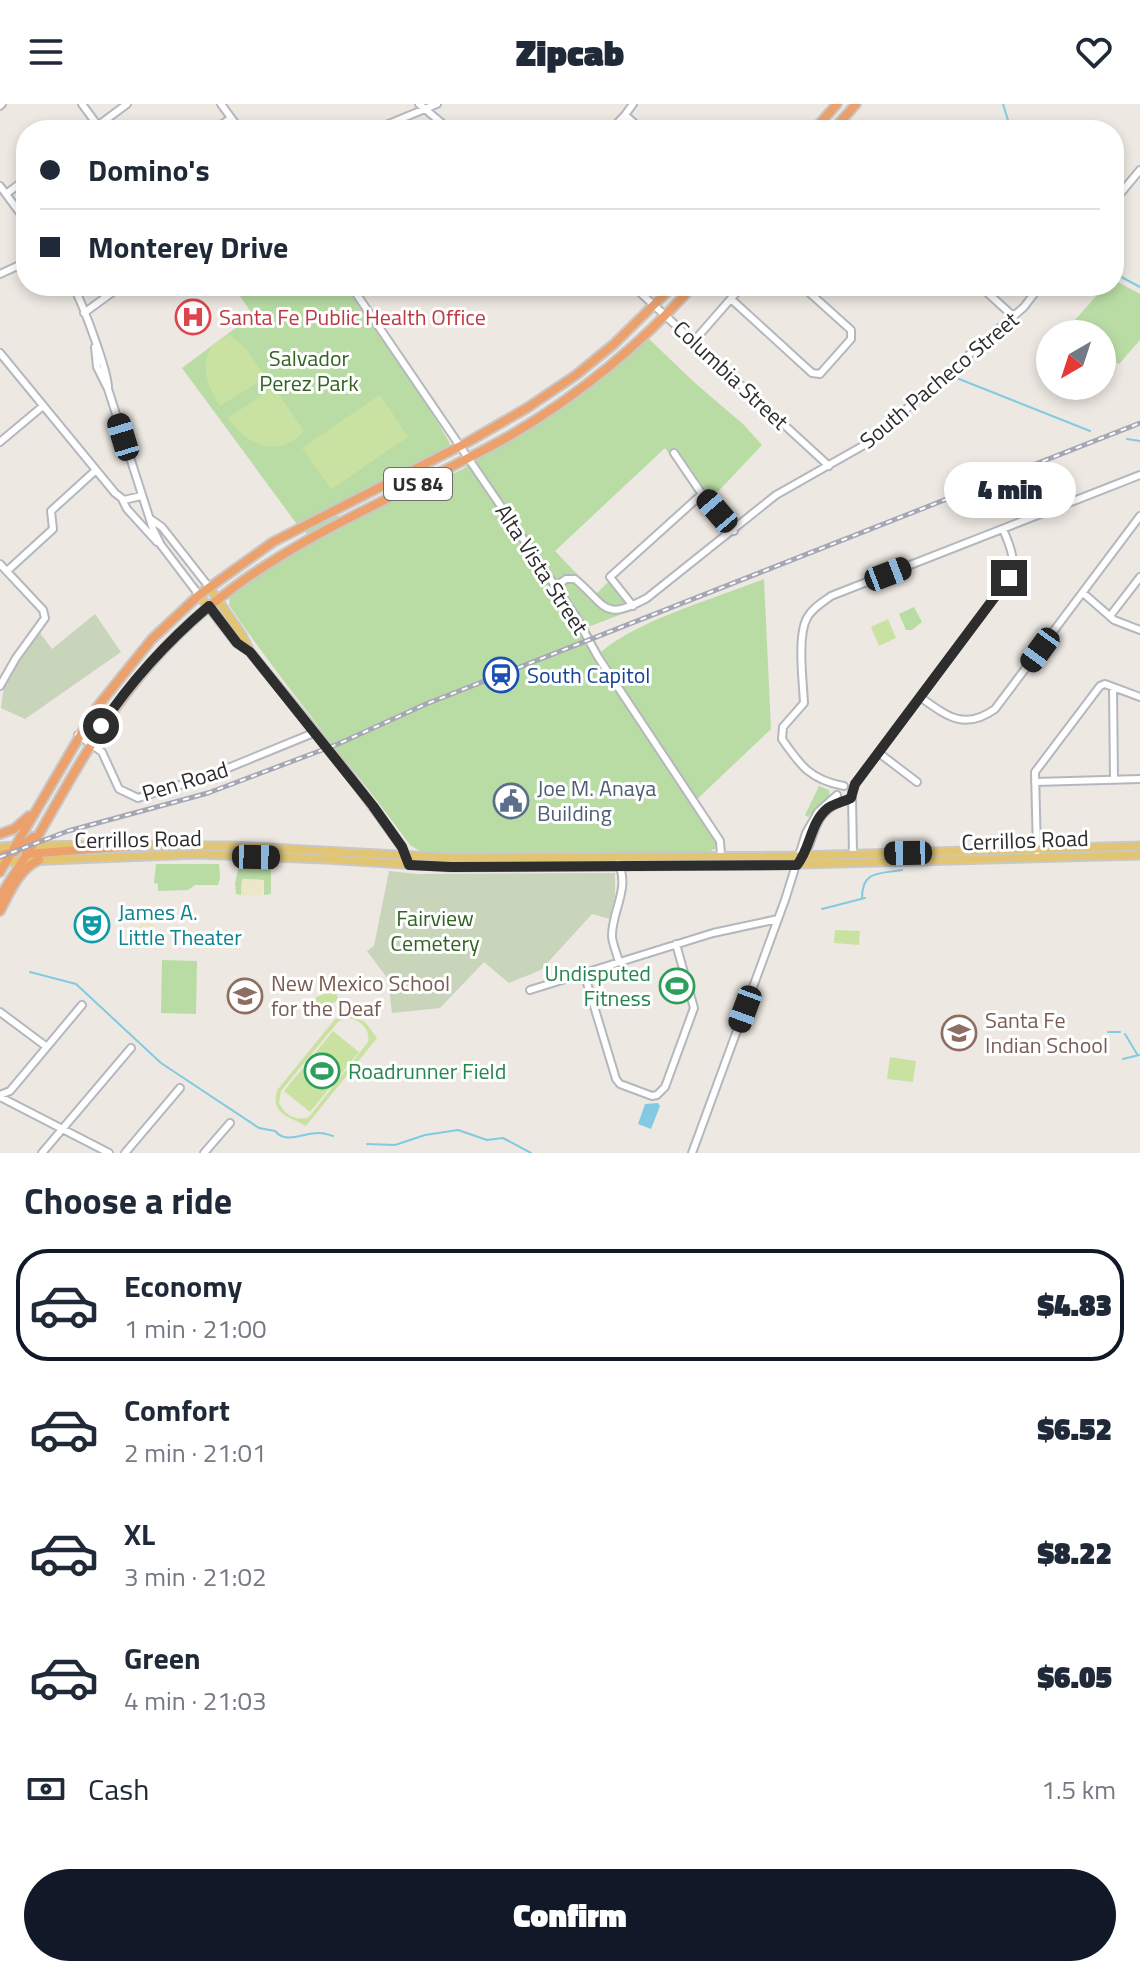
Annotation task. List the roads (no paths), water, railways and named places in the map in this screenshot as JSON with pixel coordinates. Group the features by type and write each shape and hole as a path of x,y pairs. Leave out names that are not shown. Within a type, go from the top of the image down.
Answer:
{"highway":[{"path":"823,120 837,104"},
{"path":"842,120 856,104"},
{"name":"US 84","path":"0,897 15,855 43,796 78,735 133,661 199,595 273,542 517,415 576,375 663,296"},
{"name":"US 84","path":"0,874 44,825 90,743 140,674 171,640 209,606 258,570 300,545 525,427 582,389 627,352 684,296"},
{"path":"0,834 24,822 43,796"},
{"path":"15,855 132,846"},
{"path":"0,911 19,878 39,860"}],"main road":[{"path":"209,587 250,652 373,806 406,855 409,865"},
{"path":"199,595 237,643 250,652"},
{"name":"Cerrillos Road","path":"132,846 210,845 409,865 621,866 800,858 1037,854 1140,846"},
{"name":"Cerrillos Road","path":"0,847 15,855 39,860 197,854 452,858 1140,855"}],"street":[{"path":"108,120 127,104"},
{"path":"221,104 231,118 228,120"},
{"path":"394,120 422,106 437,104"},
{"path":"620,120 633,104"},
{"path":"422,106 438,120"},
{"path":"625,115 631,120"},
{"path":"1124,189 1140,170"},
{"path":"0,186 16,208"},
{"path":"6,194 16,186"},
{"path":"77,296 95,347 97,367 108,389 141,496 161,545"},
{"path":"84,313 107,296"},
{"name":"Alta Vista Street","path":"358,296 556,586 598,657 720,841 721,856"},
{"name":"Columbia Street","path":"644,296 829,466"},
{"path":"694,341 734,296"},
{"path":"731,299 812,373 820,374 851,339 851,330 813,296"},
{"path":"991,296 1014,317"},
{"name":"South Pacheco Street","path":"633,606 734,531 776,495 866,444 1014,317 1034,296"},
{"path":"0,353 146,532 161,545 199,595"},
{"path":"0,442 43,406"},
{"path":"674,453 702,494 734,531"},
{"path":"7,571 53,529 51,511 57,503 96,470"},
{"path":"853,854 853,806 846,793 803,769 782,739 781,732 804,703 803,631 807,616 831,596 1140,475"},
{"path":"556,586 573,578 609,610 620,611 633,606 610,577 702,494"},
{"path":"122,499 141,496"},
{"path":"920,697 957,720 983,718 1004,699 1140,516"},
{"path":"151,520 162,527 209,587"},
{"path":"692,1153 800,858 820,816 846,793 879,753 1009,578 1014,556 1003,529"},
{"path":"0,564 43,610 45,618 20,651 0,686"},
{"path":"1110,616 1140,577"},
{"path":"1083,593 1110,616 1140,630"},
{"path":"1037,854 1035,772 1100,686 1105,684 1140,697"},
{"path":"1113,687 1114,779"},
{"name":"Pen Road","path":"78,735 106,757 119,789 138,798 206,777 316,732"},
{"path":"879,753 917,782"},
{"path":"1035,782 1140,779"},
{"path":"613,857 621,866 623,888 612,937 619,962"},
{"path":"530,990 710,934 778,919"},
{"path":"584,973 616,1079 620,1084 657,1095 665,1087 694,1008 676,944"},
{"path":"0,1096 10,1091 82,1005"},
{"path":"0,1012 47,1047"},
{"path":"42,1153 131,1048"},
{"path":"125,1153 180,1088"},
{"path":"0,1096 109,1153"},
{"path":"204,1153 230,1123"}],"water":[{"path":"658,1103 660,1106 651,1129 638,1124 645,1104"}],"waterway":[{"path":"1003,104 1008,120"},
{"path":"1124,278 1140,287"},
{"path":"954,377 1090,431"},
{"path":"1127,439 1140,441"},
{"path":"862,898 865,882 869,878 902,870"},
{"path":"822,909 865,898"},
{"path":"30,972 76,984 161,1063 259,1128 285,1137 314,1133 333,1136"},
{"path":"1108,1032 1120,1032"},
{"path":"1125,1034 1137,1054"},
{"path":"1123,1059 1139,1055"},
{"path":"367,1144 395,1145 425,1135 458,1130 487,1140 503,1138 531,1153"}],"railway":[{"path":"0,857 68,831 208,793 338,744 426,704 1140,423"}],"place":[{"name":"Santa Fe Public Health Office","path":"193,317"},
{"name":"South Capitol","path":"501,675"},
{"name":"Joe M. Anaya Building","path":"511,801"},
{"name":"James A. Little Theater","path":"92,925"},
{"name":"Undisputed Fitness","path":"677,986"},
{"name":"New Mexico School for the Deaf","path":"245,996"},
{"name":"Santa Fe Indian School","path":"959,1033"},
{"name":"Roadrunner Field","path":"322,1071"}],"park label":[{"name":"Salvador Perez Park","path":"309,370"},
{"name":"Fairview Cemetery","path":"435,930"}]}
